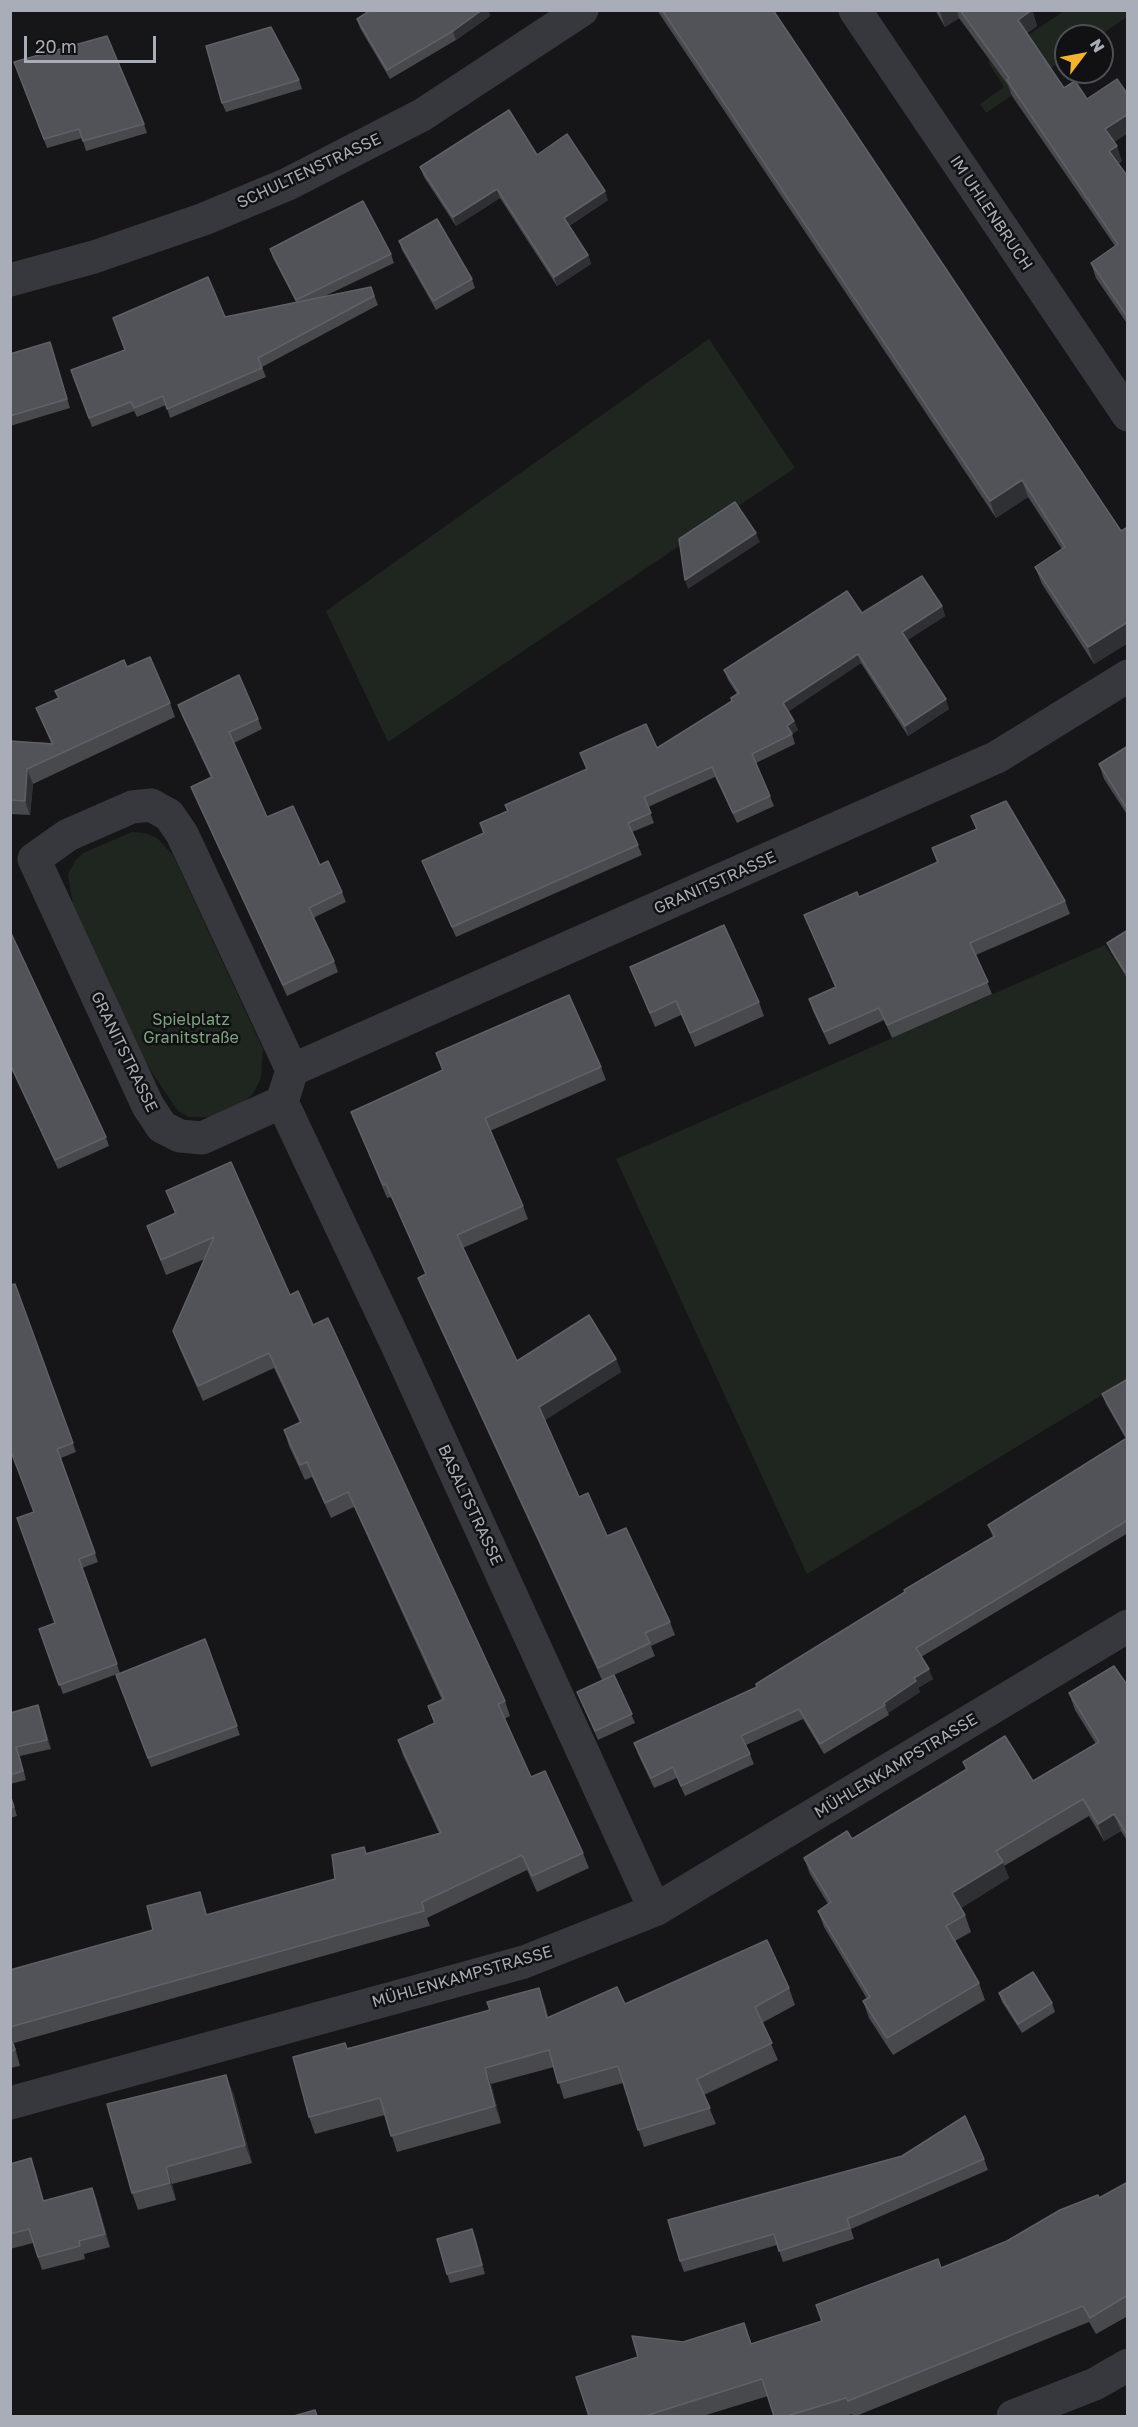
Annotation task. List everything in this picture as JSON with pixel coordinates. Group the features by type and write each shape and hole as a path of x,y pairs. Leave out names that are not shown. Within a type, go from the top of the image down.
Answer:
{"street":[{"name":"SCHULTENSTRASSE","path":"10,280 94,257 204,219 288,184 422,115 582,10"},
{"name":"IM UHLENBRUCH","path":"855,10 1128,415"},
{"name":"GRANITSTRASSE","path":"282,1102 202,1138 180,1136 162,1127 148,1106 22,862 68,835 132,807 151,805 169,815 182,834 292,1070 998,757 1128,675"},
{"path":"282,1102 292,1070"},
{"name":"BASALTSTRASSE","path":"282,1102 397,1345 655,1910"},
{"name":"MÜHLENKAMPSTRASSE","path":"10,2103 524,1962 655,1910 1128,1626"},
{"path":"1013,2416 1095,2384 1128,2365"}],"green space":[{"path":"1064,11 1127,11 1127,17 1114,26 1114,24 1054,24 1054,66 986,113 980,104 1004,87 988,62"},
{"path":"709,339 795,468 388,742 326,611"},
{"name":"Spielplatz Granitstraße","path":"132,832 145,833 157,838 173,855 263,1049 261,1078 254,1092 243,1104 213,1117 189,1117 178,1111 142,1058 73,907 68,874 75,861 83,853"},
{"path":"1105,945 1128,980 1127,1380 807,1574 616,1159"}],"building":[{"path":"371,10 482,10 453,31 387,70 357,19"},
{"path":"662,10 773,10 1121,531 1128,527 1128,622 1088,647 1035,567 1065,547 1022,480 990,501"},
{"path":"960,10 1032,10 1018,20 1054,73 1054,84 1061,84 1064,88 1070,84 1077,84 1087,99 1110,84 1114,84 1117,79 1128,95 1128,114 1105,129 1117,146 1109,151 1128,177 1128,318 1091,263 1118,244 1007,80 1009,78"},
{"path":"271,27 299,80 222,103 206,46"},
{"path":"107,36 144,124 83,141 79,129 44,139 14,62"},
{"path":"509,110 537,155 567,134 605,191 564,218 588,255 554,277 497,189 453,217 420,167"},
{"path":"363,201 391,254 296,300 270,249"},
{"path":"437,219 472,279 433,301 399,241"},
{"path":"208,277 225,317 371,287 374,296 258,358 262,368 167,409 163,396 134,408 131,402 89,418 71,370 125,350 113,318"},
{"path":"50,342 67,399 10,416 10,354"},
{"path":"735,502 756,533 685,580 679,539"},
{"path":"922,576 942,606 902,632 946,699 905,726 858,654 783,703 794,721 787,726 792,734 752,754 770,796 733,813 712,767 644,797 651,813 628,823 638,845 452,927 422,861 484,833 480,823 508,811 505,805 587,769 580,753 646,724 657,748 732,701 731,698 739,693 724,670 847,591 862,613"},
{"path":"150,657 170,703 27,769 25,801 10,800 10,741 53,744 36,708 59,698 55,691 124,660 127,667"},
{"path":"239,675 258,719 229,732 267,817 293,806 320,865 328,861 342,892 309,908 334,961 283,985 191,787 212,777 178,705"},
{"path":"1128,746 1128,810 1099,764"},
{"path":"1006,801 1065,901 970,943 988,982 887,1025 879,1008 824,1032 809,999 836,987 804,915 857,892 859,897 938,862 932,848 977,829 971,816"},
{"path":"724,925 759,1002 690,1033 676,1001 650,1013 630,967"},
{"path":"1128,930 1128,970 1125,972 1107,943"},
{"path":"10,931 106,1137 55,1160 10,1064"},
{"path":"569,995 601,1067 485,1118 523,1206 457,1235 517,1361 589,1315 616,1359 539,1407 579,1497 588,1493 607,1536 626,1528 670,1622 645,1633 650,1643 598,1668 418,1278 426,1274 351,1112 443,1070 436,1053"},
{"path":"231,1162 290,1295 298,1291 313,1325 328,1318 505,1701 498,1704 531,1777 545,1771 583,1853 532,1876 522,1855 422,1902 424,1911 10,2027 10,1970 153,1930 147,1906 200,1892 206,1915 335,1879 332,1855 364,1847 366,1854 441,1833 398,1740 435,1723 428,1706 444,1699 348,1492 325,1503 307,1462 300,1465 284,1430 301,1422 269,1353 198,1386 173,1331 214,1237 161,1260 147,1226 176,1213 166,1191"},
{"path":"15,1284 73,1443 57,1449 95,1553 79,1559 117,1664 59,1685 39,1629 55,1623 17,1518 34,1512 10,1449 10,1285"},
{"path":"1128,1379 1128,1520 916,1648 929,1669 914,1678 916,1681 884,1703 885,1705 820,1744 799,1709 741,1736 750,1754 681,1786 673,1767 651,1778 634,1743 757,1687 756,1684 905,1592 904,1590 995,1536 988,1525 1127,1438 1102,1394"},
{"path":"205,1639 237,1726 148,1758 116,1675"},
{"path":"1114,1666 1128,1684 1128,1832 1126,1833 1114,1814 1098,1824 1083,1799 996,1851 1003,1862 952,1893 965,1915 946,1926 979,1983 887,2038 863,2001 870,1997 818,1911 831,1902 804,1858 847,1831 852,1839 967,1769 963,1762 1005,1736 1033,1781 1099,1742 1069,1693"},
{"path":"614,1675 632,1714 595,1731 577,1692"},
{"path":"38,1705 47,1740 16,1747 23,1771 10,1775 10,1713"},
{"path":"10,1795 14,1807 10,1808"},
{"path":"767,1940 789,1988 755,2007 772,2043 697,2079 710,2108 638,2130 618,2066 558,2083 549,2050 485,2068 495,2106 391,2136 380,2098 309,2117 293,2057 345,2043 347,2049 490,2010 487,2002 539,1988 547,2018 617,1987 625,2004"},
{"path":"1033,1972 1052,2003 1018,2024 999,1993"},
{"path":"10,2035 15,2050 10,2052"},
{"path":"226,2075 245,2145 166,2167 170,2183 132,2193 107,2104"},
{"path":"965,2116 984,2159 847,2219 850,2228 779,2251 774,2234 680,2261 668,2220 902,2156"},
{"path":"31,2158 43,2201 92,2188 105,2234 79,2241 80,2246 38,2257 29,2229 10,2234 10,2164"},
{"path":"1128,2182 1128,2295 1090,2318 1083,2306 848,2401 846,2398 787,2416 774,2416 762,2379 645,2416 589,2416 576,2377 638,2357 632,2336 683,2342 744,2323 751,2344 822,2321 816,2305 938,2259 941,2268 1007,2241 1060,2210 1098,2195 1099,2198"},
{"path":"472,2229 482,2265 447,2274 437,2239"},
{"path":"315,2410 317,2416 294,2416"}]}
